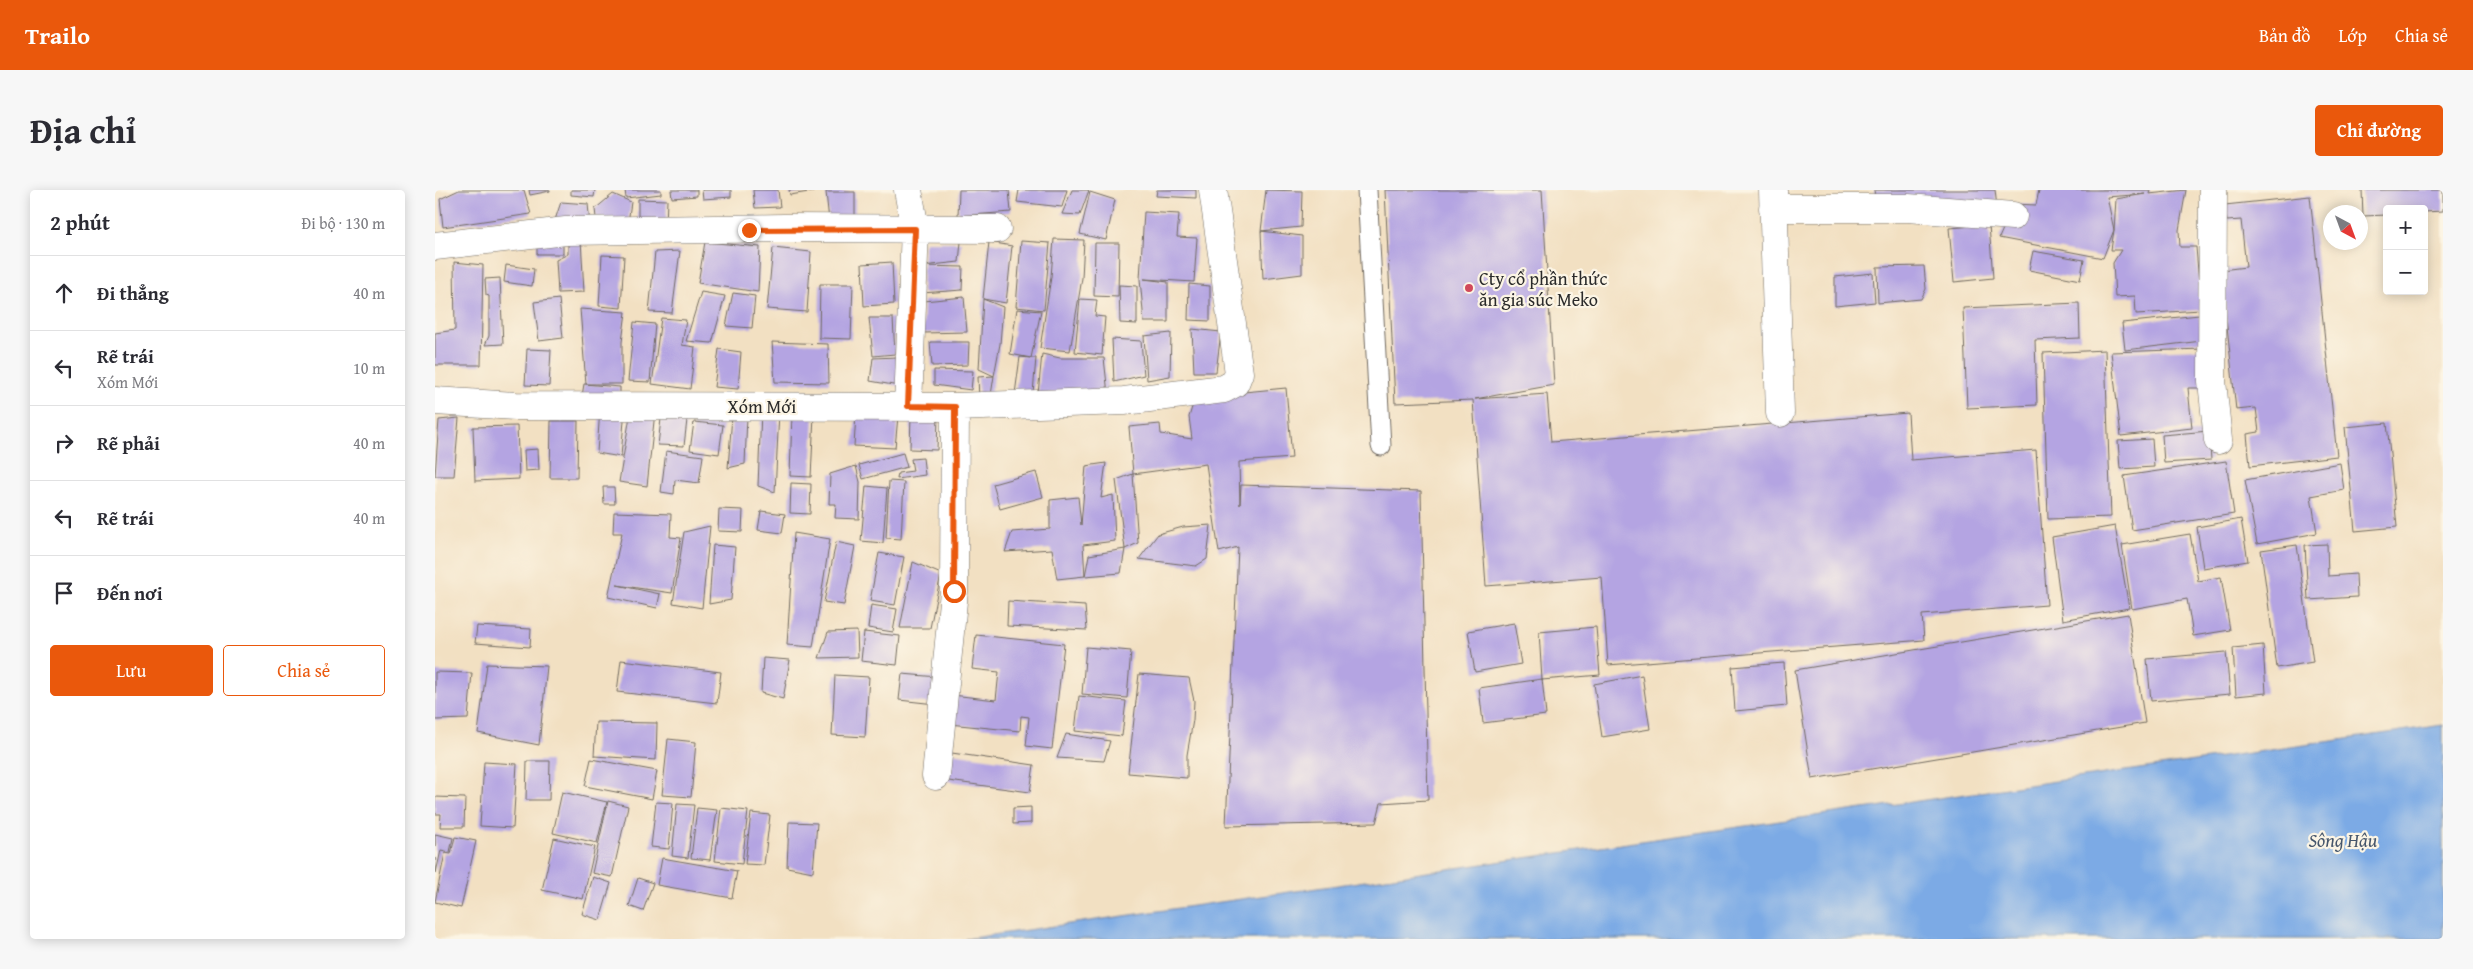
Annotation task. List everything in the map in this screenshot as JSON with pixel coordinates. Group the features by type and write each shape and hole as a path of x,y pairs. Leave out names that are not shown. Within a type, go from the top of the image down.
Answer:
{"street":[{"path":"908,190 915,229 908,406"},
{"name":"Xóm Mới","path":"435,401 516,406 955,407 1089,404 1225,389 1232,386 1238,378 1213,190"},
{"path":"2213,190 2212,381 2218,440"},
{"path":"1780,413 1773,199 2013,216"},
{"path":"435,246 566,231 784,228 997,229"},
{"path":"936,776 954,591 955,407"}],"lane":[{"path":"1367,190 1381,446"}],"water":[{"name":"Sông Hậu","path":"2443,725 2443,939 965,939"}],"building":[{"path":"459,190 524,190 531,214 443,227 440,199"},
{"path":"529,190 550,190 550,191 530,195"},
{"path":"571,190 595,190 594,197 571,195"},
{"path":"625,190 661,190 661,194 626,198"},
{"path":"671,190 697,190 697,196 672,198"},
{"path":"702,190 731,190 731,197 703,199"},
{"path":"753,190 778,190 780,207 755,208"},
{"path":"789,190 815,190 815,191 790,195"},
{"path":"959,190 1009,190 1011,212 958,216"},
{"path":"1019,190 1067,190 1062,207 1017,202"},
{"path":"1072,190 1089,190 1080,215 1062,214"},
{"path":"1157,190 1196,190 1196,198 1156,196"},
{"path":"1266,190 1302,191 1301,227 1261,231"},
{"path":"1385,190 1542,190 1554,385 1475,399 1547,394 1551,442 1908,413 1911,460 2036,450 2047,605 1922,615 1924,640 1608,665 1602,577 1486,586 1473,400 1395,403"},
{"path":"1874,190 1995,190 1997,207 1876,205"},
{"path":"2039,190 2150,190 2149,194 2186,190 2179,230 2180,247 2196,247 2201,310 2136,314 2135,296 2115,297 2113,263 2121,250 2111,250 2114,230 2103,258 1999,238 2014,204 2036,205","holes":["2145,194 2116,199 2114,230 2107,197"]},
{"path":"2362,190 2443,190 2443,211 2428,212 2428,205 2383,205 2383,215 2368,216 2368,205 2363,205"},
{"path":"826,192 855,192 855,218 829,221"},
{"path":"1090,192 1115,200 1106,240 1080,234"},
{"path":"613,194 631,202 628,223 597,226 595,209"},
{"path":"2310,196 2337,456 2250,466 2247,434 2259,432 2256,408 2236,410 2221,270 2246,267 2241,220 2227,221 2225,205"},
{"path":"638,199 667,200 666,225 638,225"},
{"path":"561,202 588,204 590,225 554,223"},
{"path":"1144,212 1179,214 1177,237 1197,238 1194,282 1144,279 1168,282 1168,322 1144,322 1140,279"},
{"path":"1989,225 1993,278 1954,282 1949,228"},
{"path":"1261,231 1302,236 1302,274 1263,279"},
{"path":"537,237 563,237 563,254 537,254"},
{"path":"581,239 584,292 558,293 556,260 568,254 568,240"},
{"path":"1054,239 1084,240 1082,278 1070,351 1040,348 1051,277"},
{"path":"1021,241 1050,243 1044,310 1016,307"},
{"path":"705,242 760,247 758,292 698,283"},
{"path":"925,242 961,242 959,262 923,266"},
{"path":"989,242 1012,246 1006,303 983,299"},
{"path":"1095,243 1119,243 1118,297 1094,296"},
{"path":"773,248 811,252 807,312 767,309"},
{"path":"680,251 672,313 649,312 655,252"},
{"path":"2033,251 2084,260 2080,280 2029,270"},
{"path":"602,255 624,256 621,308 599,306"},
{"path":"454,262 483,265 481,365 435,365 435,333 455,330"},
{"path":"892,262 894,304 864,306 862,264"},
{"path":"506,265 534,269 532,286 504,282"},
{"path":"923,266 963,267 962,290 922,293"},
{"path":"1924,266 1926,289 1921,299 1878,303 1877,267"},
{"path":"1873,273 1875,302 1835,306 1835,277"},
{"path":"500,278 503,344 485,345 489,336 489,296 486,295 485,279"},
{"path":"820,284 853,284 851,339 819,338"},
{"path":"1189,284 1210,286 1210,321 1188,320"},
{"path":"1119,285 1137,286 1137,324 1120,323"},
{"path":"701,292 725,296 712,343 686,341"},
{"path":"733,293 755,296 752,328 726,326"},
{"path":"964,297 967,332 923,333 924,301"},
{"path":"559,299 563,338 539,341 534,302"},
{"path":"983,299 1003,307 1000,344 994,376 979,369"},
{"path":"1080,299 1097,300 1095,316 1105,317 1102,355 1075,352"},
{"path":"2079,303 2080,338 2035,340 2037,405 1967,408 1963,308"},
{"path":"580,309 626,312 622,342 622,384 586,384"},
{"path":"1017,309 1041,311 1031,358 1010,354"},
{"path":"2199,315 2202,341 2125,350 2122,323"},
{"path":"661,318 686,320 682,345 695,347 690,389 652,384"},
{"path":"869,318 893,318 895,354 873,356"},
{"path":"634,322 655,324 650,382 628,381"},
{"path":"1192,329 1221,332 1216,372 1194,372"},
{"path":"1171,333 1170,376 1147,380 1144,336"},
{"path":"1112,339 1141,341 1144,375 1114,382"},
{"path":"772,342 828,344 829,383 775,382"},
{"path":"930,342 969,342 968,365 932,366"},
{"path":"527,349 551,350 549,386 525,385"},
{"path":"719,349 741,352 738,389 714,387"},
{"path":"2204,349 2207,388 2188,388 2192,428 2121,436 2111,352"},
{"path":"2105,350 2111,517 2048,519 2043,353"},
{"path":"1042,354 1060,358 1104,358 1108,394 1038,394"},
{"path":"897,357 899,386 870,381 873,358"},
{"path":"1020,357 1036,358 1033,393 1015,394"},
{"path":"934,370 973,371 971,390 934,385"},
{"path":"994,376 991,395 979,399 978,377"},
{"path":"584,384 620,387 620,398 582,396"},
{"path":"1286,388 1292,458 1239,462 1240,505 1241,485 1421,491 1428,800 1381,803 1376,823 1226,826 1238,547 1219,552 1206,464 1133,474 1129,427 1160,424 1161,434 1192,439 1189,417 1196,394 1234,393"},
{"path":"600,408 625,408 621,457 597,453"},
{"path":"631,410 655,412 647,486 619,482"},
{"path":"662,410 688,411 684,446 658,445"},
{"path":"761,411 779,412 775,492 758,486"},
{"path":"792,414 814,415 811,477 790,476"},
{"path":"856,414 898,416 895,448 854,446"},
{"path":"911,415 938,416 937,450 910,449"},
{"path":"732,416 747,416 745,464 728,468"},
{"path":"459,418 454,476 435,476 439,420"},
{"path":"551,421 578,421 577,478 550,478"},
{"path":"694,422 723,425 719,454 690,450"},
{"path":"2387,423 2397,527 2355,531 2345,427"},
{"path":"517,426 519,479 475,481 473,427"},
{"path":"2209,431 2211,460 2164,463 2162,435"},
{"path":"2152,439 2154,467 2120,469 2118,441"},
{"path":"538,449 539,470 525,471 524,450"},
{"path":"666,451 703,456 699,483 675,480 674,494 661,492"},
{"path":"903,453 907,467 863,479 859,465"},
{"path":"923,458 925,475 897,479 898,473 913,471 911,459"},
{"path":"2226,461 2234,514 2132,530 2124,476"},
{"path":"1106,463 1101,498 1113,495 1115,541 1083,545 1085,576 1057,579 1052,549 1005,552 1012,532 1050,529 1050,500 1078,497 1081,525 1086,466"},
{"path":"2340,463 2344,490 2311,496 2317,533 2257,544 2245,480"},
{"path":"856,466 860,482 859,519 835,518 836,504 829,504 830,474"},
{"path":"1036,472 1043,497 1000,509 993,484"},
{"path":"1133,474 1138,543 1125,549 1116,480"},
{"path":"889,481 904,482 901,539 886,538"},
{"path":"791,483 811,484 810,514 790,513"},
{"path":"866,486 887,488 883,543 861,541"},
{"path":"603,487 614,487 615,504 604,504"},
{"path":"719,509 743,510 742,532 718,531"},
{"path":"761,511 785,514 782,533 758,530"},
{"path":"614,512 671,514 670,537 681,538 672,593 617,585 660,594 657,608 608,597 622,533 613,533"},
{"path":"2241,519 2248,561 2203,568 2197,527"},
{"path":"1211,525 1207,559 1196,566 1139,559 1158,534 1183,527"},
{"path":"710,526 702,608 673,603 684,532"},
{"path":"2115,526 2129,608 2063,620 2052,537"},
{"path":"794,533 830,539 813,647 787,645"},
{"path":"2190,534 2198,581 2221,577 2230,630 2193,636 2187,599 2132,609 2122,545"},
{"path":"836,542 855,546 844,605 824,602"},
{"path":"2327,544 2328,576 2356,574 2357,597 2308,600 2305,545"},
{"path":"713,545 735,547 731,600 709,604"},
{"path":"2297,545 2313,662 2277,668 2261,550"},
{"path":"1125,549 1121,573 1085,576 1089,555"},
{"path":"879,553 904,557 895,605 870,601"},
{"path":"913,562 941,574 930,628 900,628"},
{"path":"1008,601 1085,606 1087,630 1007,626"},
{"path":"871,605 897,609 893,632 868,628"},
{"path":"2128,614 2145,723 1812,779 1795,670"},
{"path":"1514,623 1521,664 1475,672 1468,631"},
{"path":"477,626 531,629 530,647 475,643"},
{"path":"1596,627 1600,675 1542,680 1539,632"},
{"path":"857,631 858,657 819,658 828,632"},
{"path":"864,632 900,636 897,665 861,661"},
{"path":"976,635 1064,644 1052,749 1026,746 1029,717 1021,716 1020,731 949,724 952,695 996,700 999,672 972,669"},
{"path":"2263,645 2266,693 2236,696 2233,648"},
{"path":"1086,647 1131,651 1127,698 1082,694"},
{"path":"2226,652 2230,694 2151,701 2147,659"},
{"path":"763,658 790,660 783,699 761,693"},
{"path":"621,660 721,672 717,703 617,692"},
{"path":"1784,663 1787,706 1735,711 1732,667"},
{"path":"487,664 547,666 539,745 478,733"},
{"path":"435,672 472,673 468,719 435,720"},
{"path":"902,674 938,677 935,704 899,700"},
{"path":"1139,674 1189,678 1194,701 1187,755 1187,778 1128,773"},
{"path":"835,675 869,677 865,737 832,735"},
{"path":"1642,675 1650,729 1602,737 1594,684"},
{"path":"1542,679 1546,715 1483,723 1479,688"},
{"path":"1079,696 1126,701 1122,736 1075,731"},
{"path":"596,722 657,723 656,760 594,756"},
{"path":"1066,734 1110,741 1104,761 1057,758"},
{"path":"668,739 696,742 691,797 662,795"},
{"path":"945,752 1034,765 1030,792 941,780"},
{"path":"591,759 657,771 652,799 585,786"},
{"path":"527,761 550,761 549,800 526,800"},
{"path":"484,762 517,764 513,828 480,826"},
{"path":"562,792 607,802 597,843 553,833"},
{"path":"435,797 465,798 464,827 440,827 441,814 435,814"},
{"path":"608,801 628,806 612,877 592,873"},
{"path":"656,802 673,803 669,849 651,847"},
{"path":"677,804 694,805 688,858 672,856"},
{"path":"1031,807 1031,823 1013,824 1013,808"},
{"path":"697,808 717,810 710,860 691,858"},
{"path":"721,808 748,811 742,864 715,861"},
{"path":"751,813 770,815 764,865 745,864"},
{"path":"789,822 817,823 813,872 787,867"},
{"path":"435,834 453,838 450,852 441,850 436,873"},
{"path":"455,837 476,841 461,908 435,902 445,853 451,854"},
{"path":"554,838 595,847 583,899 542,890"},
{"path":"662,858 737,871 732,898 657,885"},
{"path":"593,877 611,883 600,920 582,914"},
{"path":"638,878 653,883 643,911 629,906"}],"place":[{"name":"Cty cổ phần thức ăn gia súc Meko","path":"1469,288"}],"route":[{"path":"749,230 784,228 915,229 908,406 955,407 954,591"}]}
